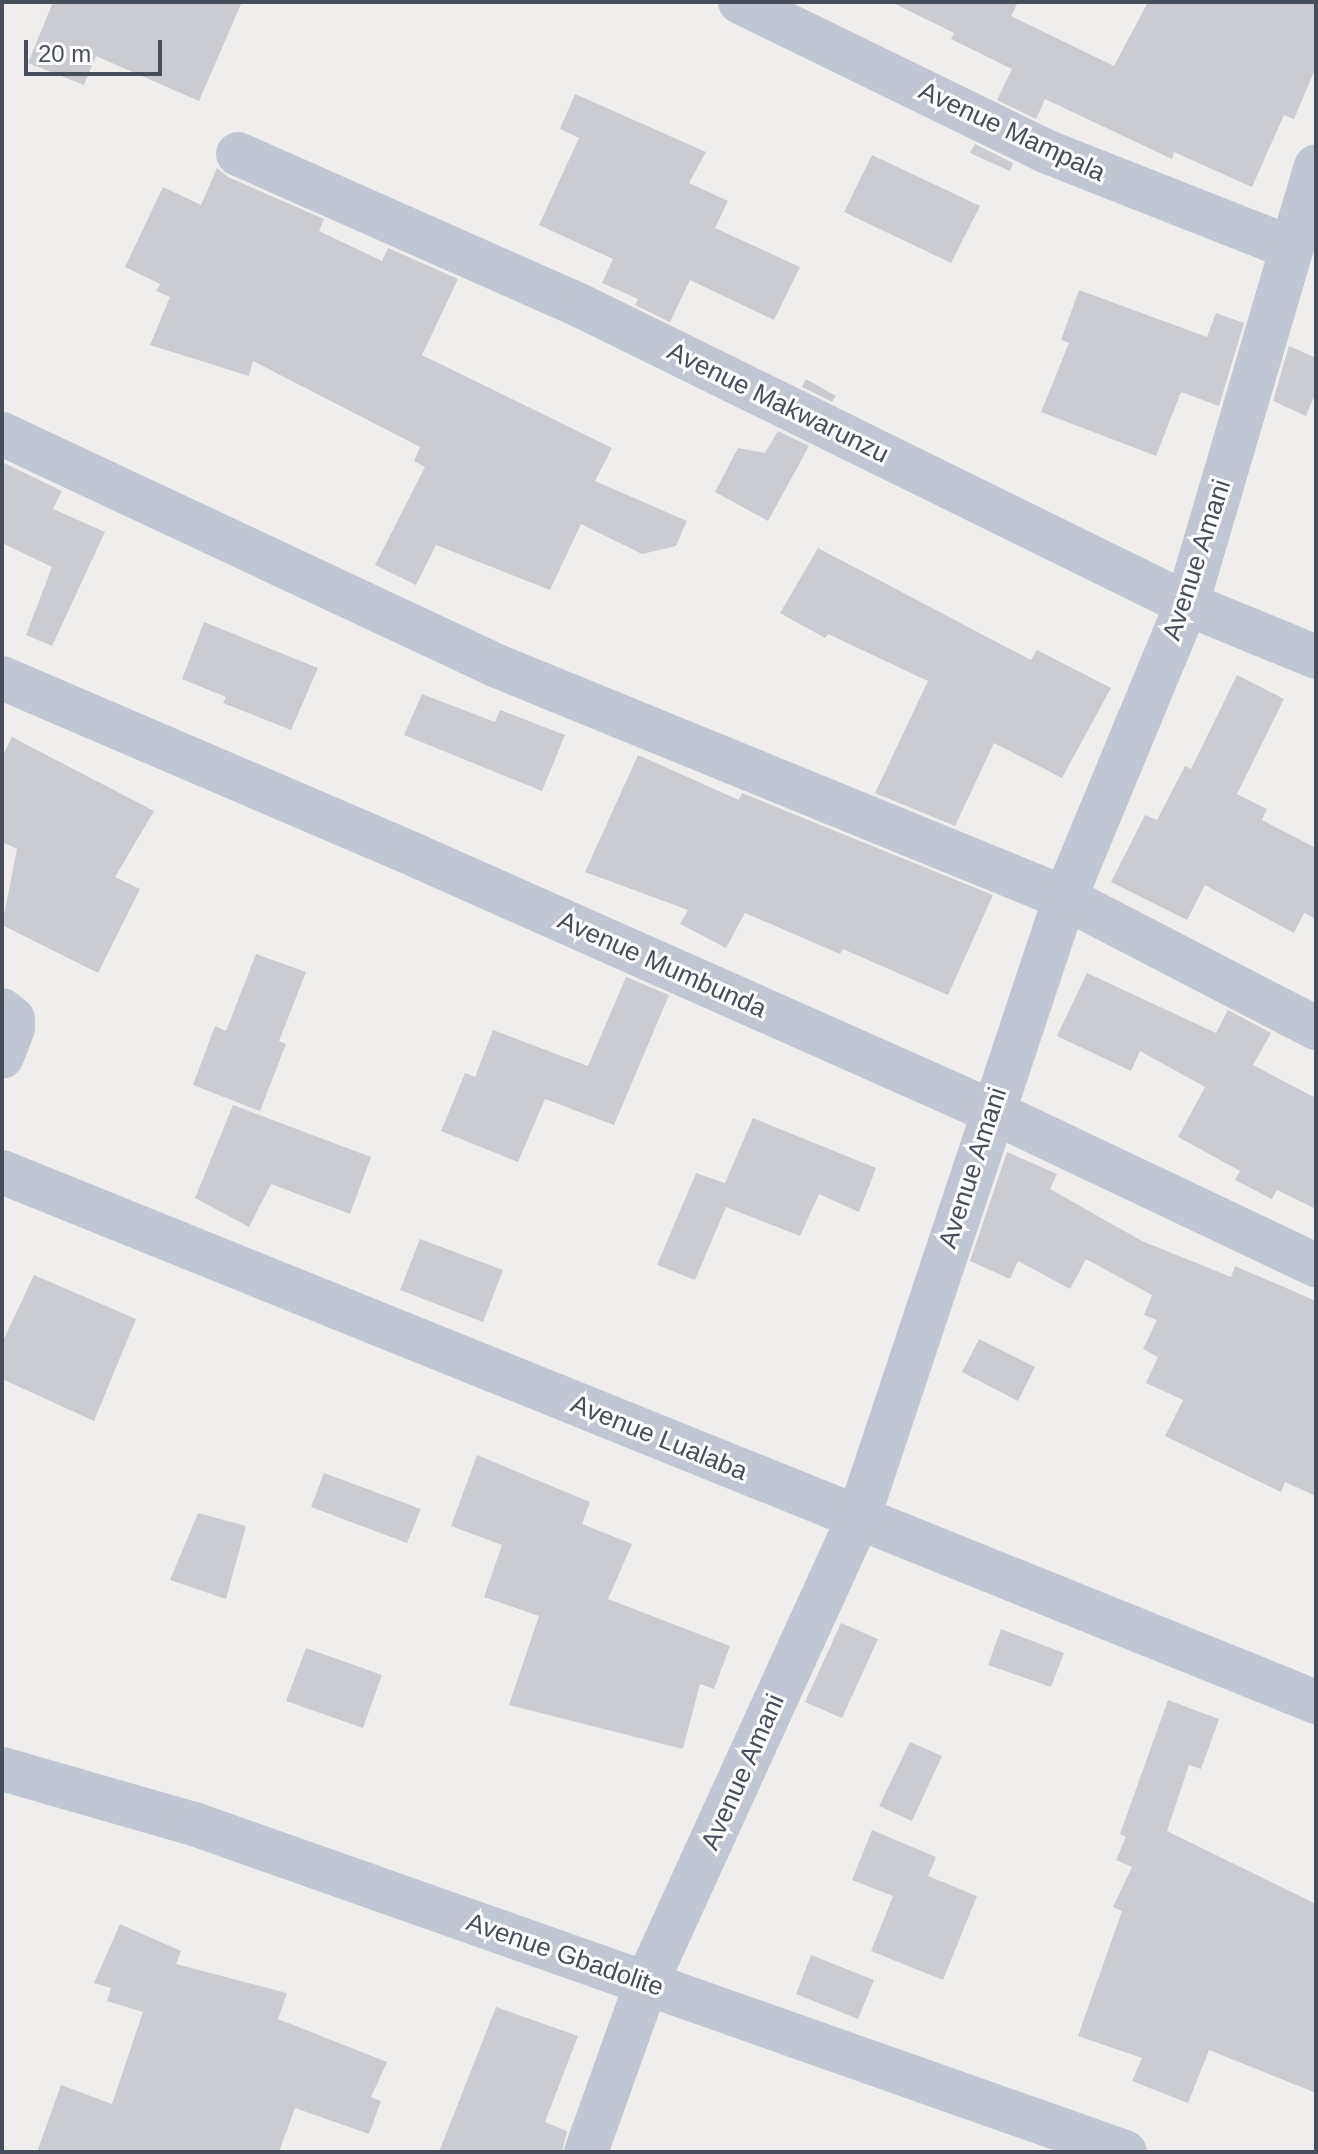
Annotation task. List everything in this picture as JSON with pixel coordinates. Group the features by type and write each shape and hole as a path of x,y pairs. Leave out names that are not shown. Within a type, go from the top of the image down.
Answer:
{"street":[{"name":"Avenue Mampala","path":"740,2 1045,151 1291,248"},
{"name":"Avenue Makwarunzu","path":"238,154 581,306 1187,604 1316,657"},
{"name":"Avenue Amani","path":"586,2152 646,1984 858,1519 991,1111 1065,898 1187,604 1314,176"},
{"path":"2,434 497,666 1065,898 1316,1028"},
{"name":"Avenue Mumbunda","path":"2,678 419,857 991,1111 1316,1265"},
{"path":"2,1010 13,1019 13,1028 2,1057"},
{"name":"Avenue Lualaba","path":"2,1172 1316,1702"},
{"name":"Avenue Gbadolite","path":"2,1769 194,1824 1125,2152"}],"building":[{"path":"53,2 242,2 199,101 96,56 84,85 28,63"},
{"path":"891,2 1018,2 1011,16 1114,66 1148,2 1316,2 1316,67 1294,119 1284,115 1252,187 1174,152 1172,159 1045,99 1036,119 997,100 1012,69 951,39 954,33"},
{"path":"575,94 706,152 689,183 728,201 715,228 800,267 774,320 690,280 670,322 635,305 638,299 602,283 613,259 539,225 579,138 560,129"},
{"path":"975,144 1013,163 1010,171 970,153"},
{"path":"872,155 980,206 951,263 844,212"},
{"path":"217,168 228,177 324,219 319,231 382,261 388,248 458,279 422,355 612,448 595,481 687,521 676,546 642,554 581,524 550,590 436,545 416,585 375,565 425,467 414,461 420,447 253,361 249,376 150,345 170,297 156,291 160,284 125,267 163,187 201,205"},
{"path":"1079,290 1207,337 1216,313 1244,323 1219,406 1181,392 1156,456 1041,412 1069,343 1061,340"},
{"path":"1289,346 1316,358 1316,392 1306,416 1273,401"},
{"path":"806,379 836,396 832,402 802,387"},
{"path":"778,431 809,446 768,521 715,492 738,448 765,453"},
{"path":"2,462 62,491 53,509 105,532 52,646 26,635 52,567 2,543"},
{"path":"818,548 1031,660 1037,650 1111,688 1062,778 994,743 955,826 875,793 928,681 828,634 825,638 780,613"},
{"path":"204,622 318,668 291,730 223,703 226,697 182,679"},
{"path":"1237,675 1284,699 1237,794 1267,809 1262,820 1316,848 1316,919 1304,913 1294,933 1205,885 1187,920 1111,882 1145,815 1157,820 1185,766 1191,769"},
{"path":"422,694 495,722 500,710 565,735 542,791 404,735"},
{"path":"12,737 154,811 115,877 140,889 98,973 2,925 17,849 2,842 2,757"},
{"path":"638,755 739,800 742,793 993,895 948,995 843,949 840,954 745,913 726,948 680,924 688,910 585,872"},
{"path":"256,954 306,972 279,1041 286,1044 260,1111 193,1085 215,1026 226,1031"},
{"path":"1087,973 1216,1033 1228,1010 1271,1033 1253,1065 1316,1098 1316,1209 1277,1190 1272,1199 1235,1180 1240,1171 1178,1137 1205,1087 1140,1051 1131,1071 1057,1036"},
{"path":"626,977 669,995 614,1125 545,1099 518,1162 441,1131 465,1073 475,1077 493,1030 588,1066"},
{"path":"233,1105 371,1157 350,1214 271,1184 249,1227 195,1198"},
{"path":"753,1118 876,1168 859,1212 819,1194 800,1236 726,1207 695,1280 657,1265 696,1173 725,1183"},
{"path":"1007,1152 1057,1174 1050,1189 1142,1241 1231,1277 1235,1266 1316,1301 1316,1496 1285,1482 1281,1492 1165,1436 1183,1400 1146,1383 1158,1357 1143,1349 1157,1320 1144,1315 1152,1295 1086,1259 1070,1289 1018,1261 1010,1279 970,1261"},
{"path":"420,1239 503,1270 483,1322 400,1290"},
{"path":"34,1275 136,1319 94,1421 2,1379 2,1343"},
{"path":"979,1339 1035,1367 1018,1401 962,1372"},
{"path":"477,1455 590,1502 582,1524 632,1544 608,1599 730,1646 714,1689 700,1684 683,1749 509,1705 539,1616 484,1597 502,1545 451,1526"},
{"path":"324,1473 421,1509 407,1543 311,1507"},
{"path":"198,1513 246,1526 226,1599 170,1580"},
{"path":"841,1623 878,1639 842,1718 805,1702"},
{"path":"1001,1629 1064,1653 1051,1687 988,1665"},
{"path":"306,1648 382,1675 363,1728 286,1701"},
{"path":"1168,1700 1219,1719 1201,1769 1189,1765 1167,1831 1316,1904 1316,2093 1209,2050 1188,2103 1132,2081 1142,2058 1078,2036 1122,1911 1113,1907 1132,1867 1116,1860 1126,1837 1120,1834"},
{"path":"910,1742 942,1756 912,1821 879,1806"},
{"path":"872,1830 936,1857 928,1876 977,1896 943,1980 871,1951 893,1896 852,1880"},
{"path":"120,1924 181,1951 176,1964 287,1993 278,2019 387,2062 371,2097 381,2101 369,2134 295,2108 279,2152 37,2152 61,2085 112,2104 143,2012 107,2001 111,1988 94,1983"},
{"path":"811,1955 874,1980 858,2019 796,1994"},
{"path":"496,2007 578,2036 545,2122 567,2131 562,2152 439,2152"}]}
